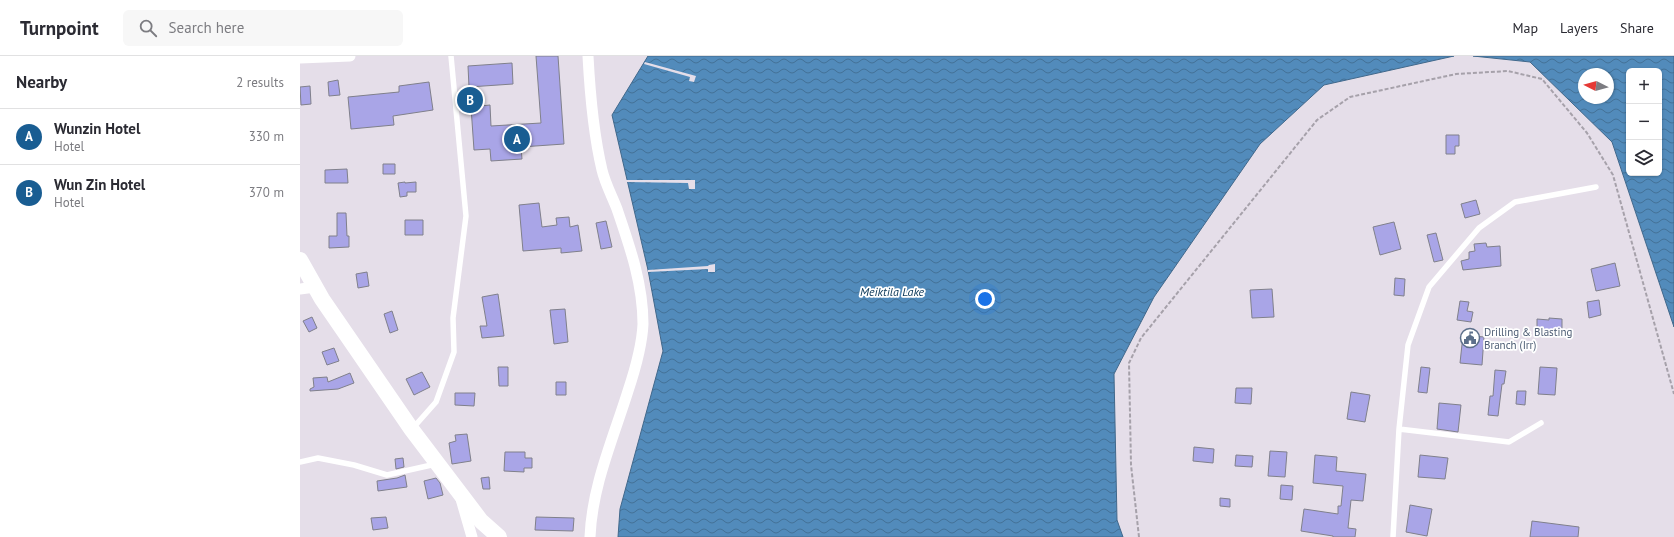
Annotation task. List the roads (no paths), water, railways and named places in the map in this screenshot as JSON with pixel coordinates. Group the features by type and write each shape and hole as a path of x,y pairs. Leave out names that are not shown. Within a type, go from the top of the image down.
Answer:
{"street":[{"path":"300,58 350,56"},
{"path":"588,56 591,111 602,171 617,209 637,274 642,297 643,326 636,366 600,477 591,516 590,537"},
{"path":"300,260 308,288 460,495 480,521 499,537"},
{"path":"460,495 472,537"}],"lane":[{"path":"412,430 436,402 454,352 453,318 466,216 451,56"},
{"path":"1393,537 1399,429 1408,345 1429,287 1479,228 1515,202 1596,187"},
{"path":"1399,429 1509,442 1541,423"},
{"path":"300,462 318,458 354,465 387,475 437,463"}],"water":[{"name":"Meiktila Lake","path":"648,56 1454,56 1324,85 1260,144 1154,297 1114,374 1117,520 1123,537 618,537 620,509 663,351 648,270 612,115"},
{"path":"1473,56 1674,56 1674,327 1612,142 1530,62"}],"place":[{"name":"Wun Zin Hotel","path":"470,100"},
{"name":"Wunzin Hotel","path":"517,139"},
{"name":"Drilling & Blasting Branch (Irr)","path":"1470,338"}]}
